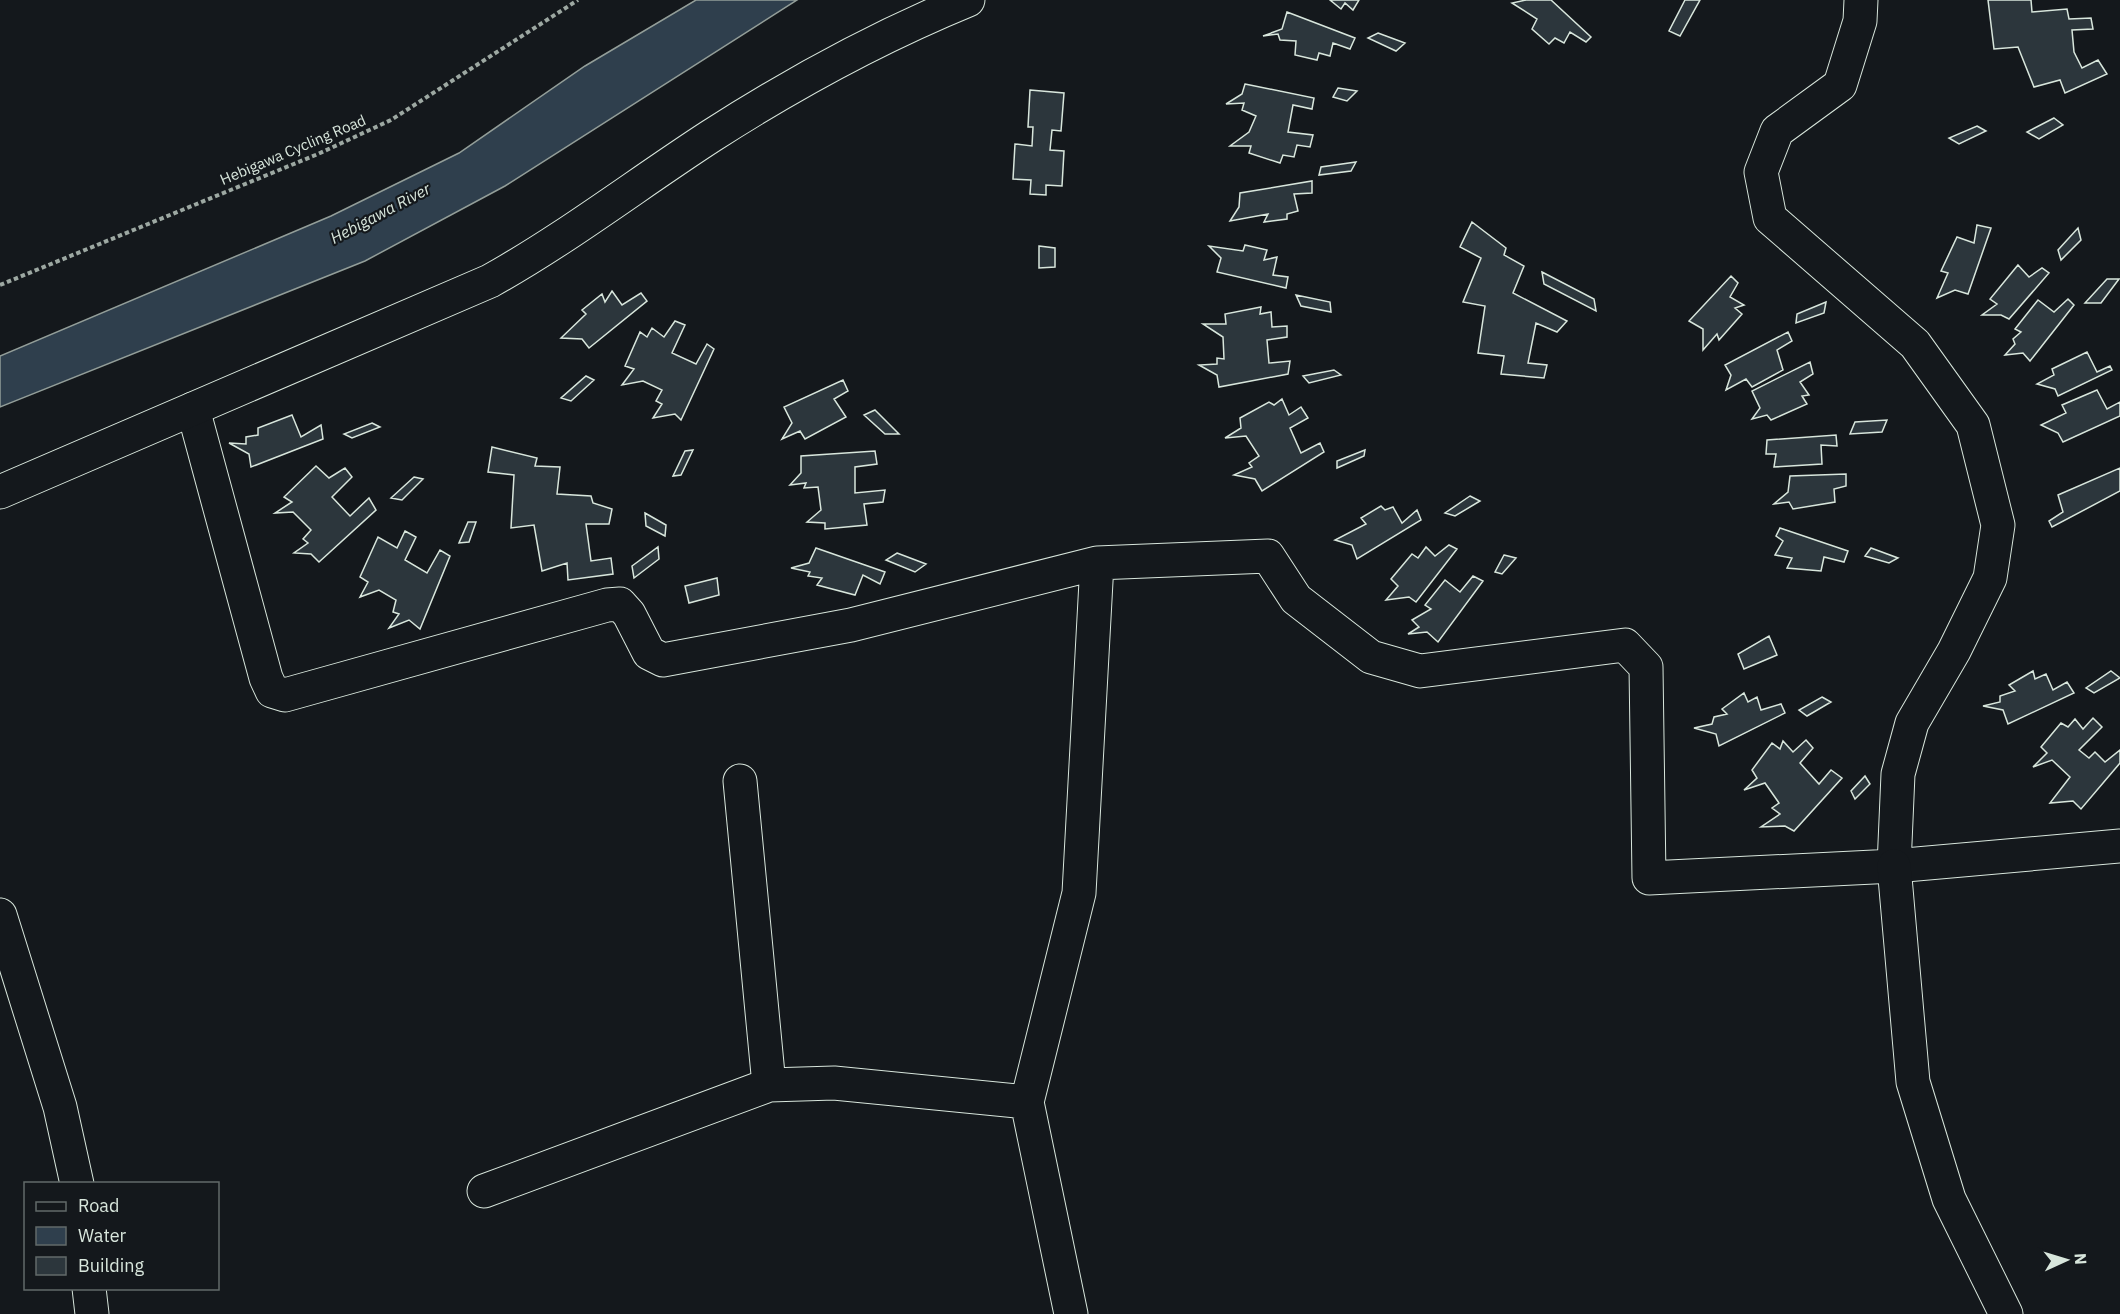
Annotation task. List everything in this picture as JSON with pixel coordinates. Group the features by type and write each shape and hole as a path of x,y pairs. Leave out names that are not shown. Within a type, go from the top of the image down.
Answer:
{"street":[{"path":"0,492 393,326 490,281 527,261 709,137 790,87 882,39 968,0"},
{"path":"1860,0 1860,21 1840,85 1777,131 1761,172 1770,218 1915,344 1973,425 1998,525 1990,578 1953,651 1912,723 1898,774 1894,866 1913,1082 1949,1199 2006,1314"},
{"path":"193,409 266,678 272,691 285,695 607,605 620,604 629,614 649,653 663,660 851,625 1097,563 1268,556 1296,599 1371,657 1420,671 1625,645 1646,667 1649,878 1894,866 2120,846"},
{"path":"1071,1314 1027,1102 1079,893 1097,563"},
{"path":"741,781 769,1085"},
{"path":"0,915 60,1107 76,1182"},
{"path":"484,1191 769,1085 834,1083 1027,1102"},
{"path":"89,1290 92,1314"}],"path":[{"name":"Hebigawa Cycling Road","path":"0,285 318,154 391,120 578,0"}],"water":[{"name":"Hebigawa River","path":"696,0 797,0 505,186 365,261 0,407 0,356 331,216 459,153 585,66"}],"building":[{"path":"1330,0 1359,0 1353,10 1345,3 1341,9"},
{"path":"1526,0 1551,0 1591,37 1586,42 1570,32 1564,43 1555,38 1549,44 1532,29 1537,19 1512,3"},
{"path":"1685,0 1700,0 1680,36 1669,31"},
{"path":"1988,0 2031,0 2032,12 2067,9 2069,19 2091,18 2093,29 2072,30 2074,52 2082,68 2098,60 2107,74 2065,93 2060,80 2034,87 2018,47 1994,49"},
{"path":"1287,12 1355,38 1350,49 1333,43 1330,56 1319,53 1317,60 1295,55 1296,41 1280,40 1278,34 1263,36 1282,29"},
{"path":"1378,33 1405,43 1396,51 1368,38"},
{"path":"1245,84 1314,98 1312,109 1293,105 1288,132 1313,135 1310,147 1297,145 1294,157 1283,155 1280,163 1249,153 1251,146 1230,146 1249,132 1256,116 1242,110 1244,103 1226,104 1242,94"},
{"path":"1338,88 1357,91 1347,101 1333,97"},
{"path":"1030,90 1064,93 1061,131 1052,130 1050,150 1064,151 1062,186 1046,185 1046,195 1030,194 1031,180 1013,179 1015,144 1032,146 1033,127 1028,127"},
{"path":"2054,118 2063,125 2039,139 2027,132"},
{"path":"1977,126 1986,131 1959,144 1949,138"},
{"path":"1356,162 1351,171 1319,175 1321,167"},
{"path":"1312,181 1312,193 1294,194 1298,211 1287,214 1287,219 1264,222 1268,214 1230,221 1239,207 1240,193"},
{"path":"1472,222 1506,248 1504,255 1524,266 1513,293 1567,321 1557,332 1536,323 1528,363 1547,365 1544,378 1501,374 1504,356 1478,353 1485,306 1463,302 1481,258 1460,247"},
{"path":"1977,225 1991,228 1968,294 1955,290 1937,298 1948,273 1941,271 1957,237 1974,243"},
{"path":"2078,228 2081,240 2061,260 2058,250"},
{"path":"1245,245 1267,250 1264,260 1277,257 1273,275 1288,277 1286,288 1217,272 1221,258 1209,246 1243,251"},
{"path":"1039,246 1055,248 1055,267 1039,268"},
{"path":"2018,265 2029,277 2042,268 2049,273 2009,319 2001,315 1982,315 1997,304 1990,299"},
{"path":"1542,272 1594,299 1596,311 1544,284"},
{"path":"1731,276 1738,283 1730,297 1744,305 1735,308 1742,314 1719,340 1717,334 1703,350 1703,329 1689,321"},
{"path":"2107,279 2119,279 2101,303 2085,303"},
{"path":"612,291 622,305 641,293 647,301 589,348 582,339 561,338 586,314 582,310 602,294 605,302"},
{"path":"1296,295 1330,302 1331,312 1301,306"},
{"path":"2068,299 2074,305 2030,361 2023,353 2005,355 2015,344 2013,339 2021,332 2015,329 2038,300 2054,312"},
{"path":"1826,302 1824,313 1796,323 1797,314"},
{"path":"1261,307 1260,314 1271,312 1272,327 1287,326 1287,337 1267,340 1269,363 1290,361 1288,374 1219,387 1217,375 1199,365 1217,364 1217,358 1224,359 1223,337 1203,324 1226,324 1225,314"},
{"path":"675,321 685,325 672,353 696,364 707,344 714,349 681,420 675,414 653,418 662,404 656,401 662,390 643,381 622,385 634,369 625,366 640,332 647,337 652,328 664,337"},
{"path":"1788,332 1792,341 1777,350 1783,370 1752,387 1746,379 1726,390 1731,375 1725,365"},
{"path":"2087,352 2097,372 2110,366 2112,370 2058,396 2055,389 2037,384 2054,375 2052,369"},
{"path":"1810,362 1813,374 1800,382 1809,395 1802,396 1807,404 1771,420 1767,415 1752,419 1760,408 1752,391"},
{"path":"1334,370 1341,375 1309,383 1303,376"},
{"path":"586,376 594,380 571,401 561,398"},
{"path":"843,380 848,391 834,399 846,417 805,439 800,431 782,439 792,423 784,407"},
{"path":"2097,390 2107,409 2120,402 2120,416 2063,442 2058,433 2041,425 2066,413 2062,405"},
{"path":"1282,399 1289,415 1301,407 1308,418 1290,428 1301,453 1320,443 1324,452 1262,491 1255,479 1234,475 1252,467 1249,463 1259,456 1246,436 1225,438 1241,428 1240,418 1269,402 1274,405"},
{"path":"875,410 899,434 885,434 864,415"},
{"path":"292,415 301,437 321,425 323,439 251,467 249,454 229,443 246,444 246,437 258,435 258,428"},
{"path":"1887,420 1882,432 1850,434 1855,422"},
{"path":"372,423 380,427 352,438 344,434"},
{"path":"1836,435 1837,446 1821,445 1822,464 1774,467 1776,454 1766,454 1767,440"},
{"path":"492,447 537,458 535,466 560,467 557,494 591,496 593,503 612,509 609,524 586,524 591,561 611,558 613,574 568,580 567,563 542,571 534,525 511,528 514,475 488,472"},
{"path":"693,450 681,475 673,476 685,451"},
{"path":"1365,450 1364,456 1337,468 1337,461"},
{"path":"875,451 877,464 855,467 855,493 885,490 883,502 864,504 867,525 825,529 825,523 807,522 821,510 818,487 804,488 806,483 790,485 801,473 801,456"},
{"path":"316,466 329,478 345,468 352,477 332,497 350,516 369,498 376,510 319,562 311,554 294,553 308,543 303,539 311,530 293,512 275,513 292,502 284,497"},
{"path":"2120,468 2120,491 2052,527 2049,521 2063,512 2058,495"},
{"path":"1846,474 1846,486 1834,489 1835,502 1793,509 1789,502 1774,504 1788,492 1790,476"},
{"path":"414,477 423,479 402,500 391,498"},
{"path":"1470,496 1480,501 1455,516 1445,513"},
{"path":"1381,506 1385,510 1393,507 1402,523 1417,510 1421,520 1357,559 1352,545 1335,540 1366,524 1361,518"},
{"path":"645,513 666,525 665,536 646,526"},
{"path":"468,522 476,522 469,542 459,543"},
{"path":"1780,528 1848,551 1844,562 1824,557 1821,571 1787,568 1792,558 1775,555 1783,541 1776,536"},
{"path":"405,531 416,537 405,560 427,573 440,550 450,556 420,629 409,620 389,628 399,614 393,612 396,600 379,590 360,597 368,582 360,577 378,537 397,548"},
{"path":"1449,545 1457,549 1416,602 1409,597 1386,600 1398,586 1391,579 1412,554 1418,558 1426,547 1435,556"},
{"path":"658,547 659,559 634,578 632,566"},
{"path":"816,548 885,572 880,584 863,575 855,595 817,585 822,578 808,576 810,572 791,568 809,563"},
{"path":"1871,548 1898,558 1889,563 1865,556"},
{"path":"897,553 926,564 915,572 886,560"},
{"path":"1504,555 1516,558 1502,574 1495,572"},
{"path":"1473,576 1483,581 1438,642 1427,632 1408,634 1419,627 1412,620 1431,609 1425,605 1445,580 1460,592"},
{"path":"717,578 719,595 689,603 685,586"},
{"path":"1769,636 1777,655 1744,669 1738,654"},
{"path":"2033,671 2035,679 2046,674 2053,690 2067,682 2074,693 2008,724 2003,710 1983,706 2000,702 2000,696 2015,691 2009,685"},
{"path":"2111,671 2120,678 2094,693 2086,688"},
{"path":"1744,693 1748,702 1757,697 1761,710 1781,704 1785,713 1719,746 1716,734 1694,728 1712,724 1714,717 1727,714 1722,709"},
{"path":"1822,697 1831,702 1807,716 1799,710"},
{"path":"2093,718 2102,727 2079,750 2089,758 2095,752 2105,762 2120,750 2120,763 2081,809 2073,801 2050,803 2070,777 2052,760 2033,767 2047,753 2041,747 2061,723 2068,727 2075,719 2083,729"},
{"path":"1806,740 1813,748 1800,763 1819,784 1831,770 1842,778 1794,831 1785,826 1761,827 1780,814 1772,808 1779,803 1765,783 1744,790 1757,778 1752,770 1772,743 1780,749 1783,741 1793,752"},
{"path":"1865,776 1870,784 1855,799 1851,791"}]}
